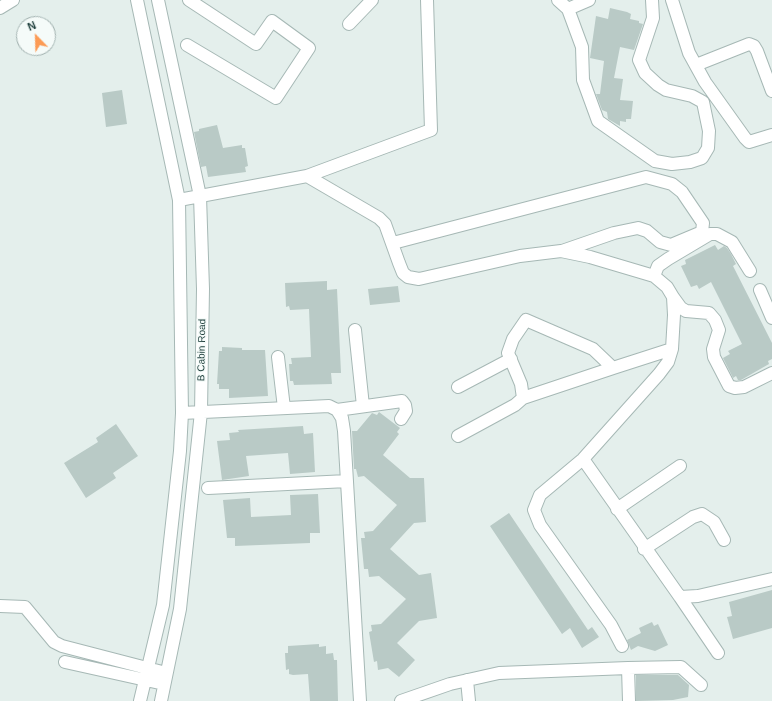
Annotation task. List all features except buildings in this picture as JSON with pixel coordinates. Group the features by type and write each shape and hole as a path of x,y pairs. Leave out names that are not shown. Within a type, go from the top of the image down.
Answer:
{"street":[{"path":"0,8 13,0"},
{"path":"137,0 179,200 182,413 180,451 163,605 140,701"},
{"name":"B Cabin Road","path":"158,0 200,196 203,289 201,412 180,609 161,701"},
{"path":"187,45 276,98 309,48 272,21 256,44 189,0"},
{"path":"349,24 372,0"},
{"path":"558,0 568,9 582,47 583,80 598,122 655,161 672,164 690,162 702,158 708,148 709,131 703,102 692,96 666,90 645,73 639,60 653,18 652,0"},
{"path":"568,9 589,0"},
{"path":"672,0 689,53 706,82 745,138 750,142 772,134"},
{"path":"179,200 307,176 431,130 430,2"},
{"path":"696,65 749,44 754,46 757,51 772,91"},
{"path":"307,176 379,218 385,224 403,273 408,278 419,279 520,256 560,251 614,233 638,228 647,231 660,242 671,245 702,232 703,224 682,192 672,184 646,178 393,243"},
{"path":"654,276 658,266 710,234 717,234 732,242 750,271"},
{"path":"560,251 590,257 654,276 667,287 681,308 709,313 715,320 719,330 713,349 714,357 729,386 736,388 744,387 772,373"},
{"path":"760,290 772,318"},
{"path":"622,646 610,626 540,525 534,510 540,495 583,459 668,362 672,349 674,315 673,297"},
{"path":"523,398 521,384 508,353 513,339 526,320 594,349 613,368"},
{"path":"355,330 363,406"},
{"path":"458,436 515,405 523,398 672,349"},
{"path":"278,357 284,408"},
{"path":"458,387 511,359"},
{"path":"337,410 402,401 406,411 401,419"},
{"path":"182,413 329,406 337,410 342,418 344,431 363,701"},
{"path":"583,459 644,549 680,597 718,653"},
{"path":"617,509 680,466"},
{"path":"208,488 347,481"},
{"path":"644,549 693,517 702,514 714,522 724,540"},
{"path":"680,597 698,596 772,579"},
{"path":"163,605 180,609"},
{"path":"0,606 25,607 54,642 62,646 147,674"},
{"path":"65,662 165,678"},
{"path":"628,668 630,701"},
{"path":"402,701 450,684 499,673 628,668 681,668 701,685"},
{"path":"467,680 469,701"}]}
